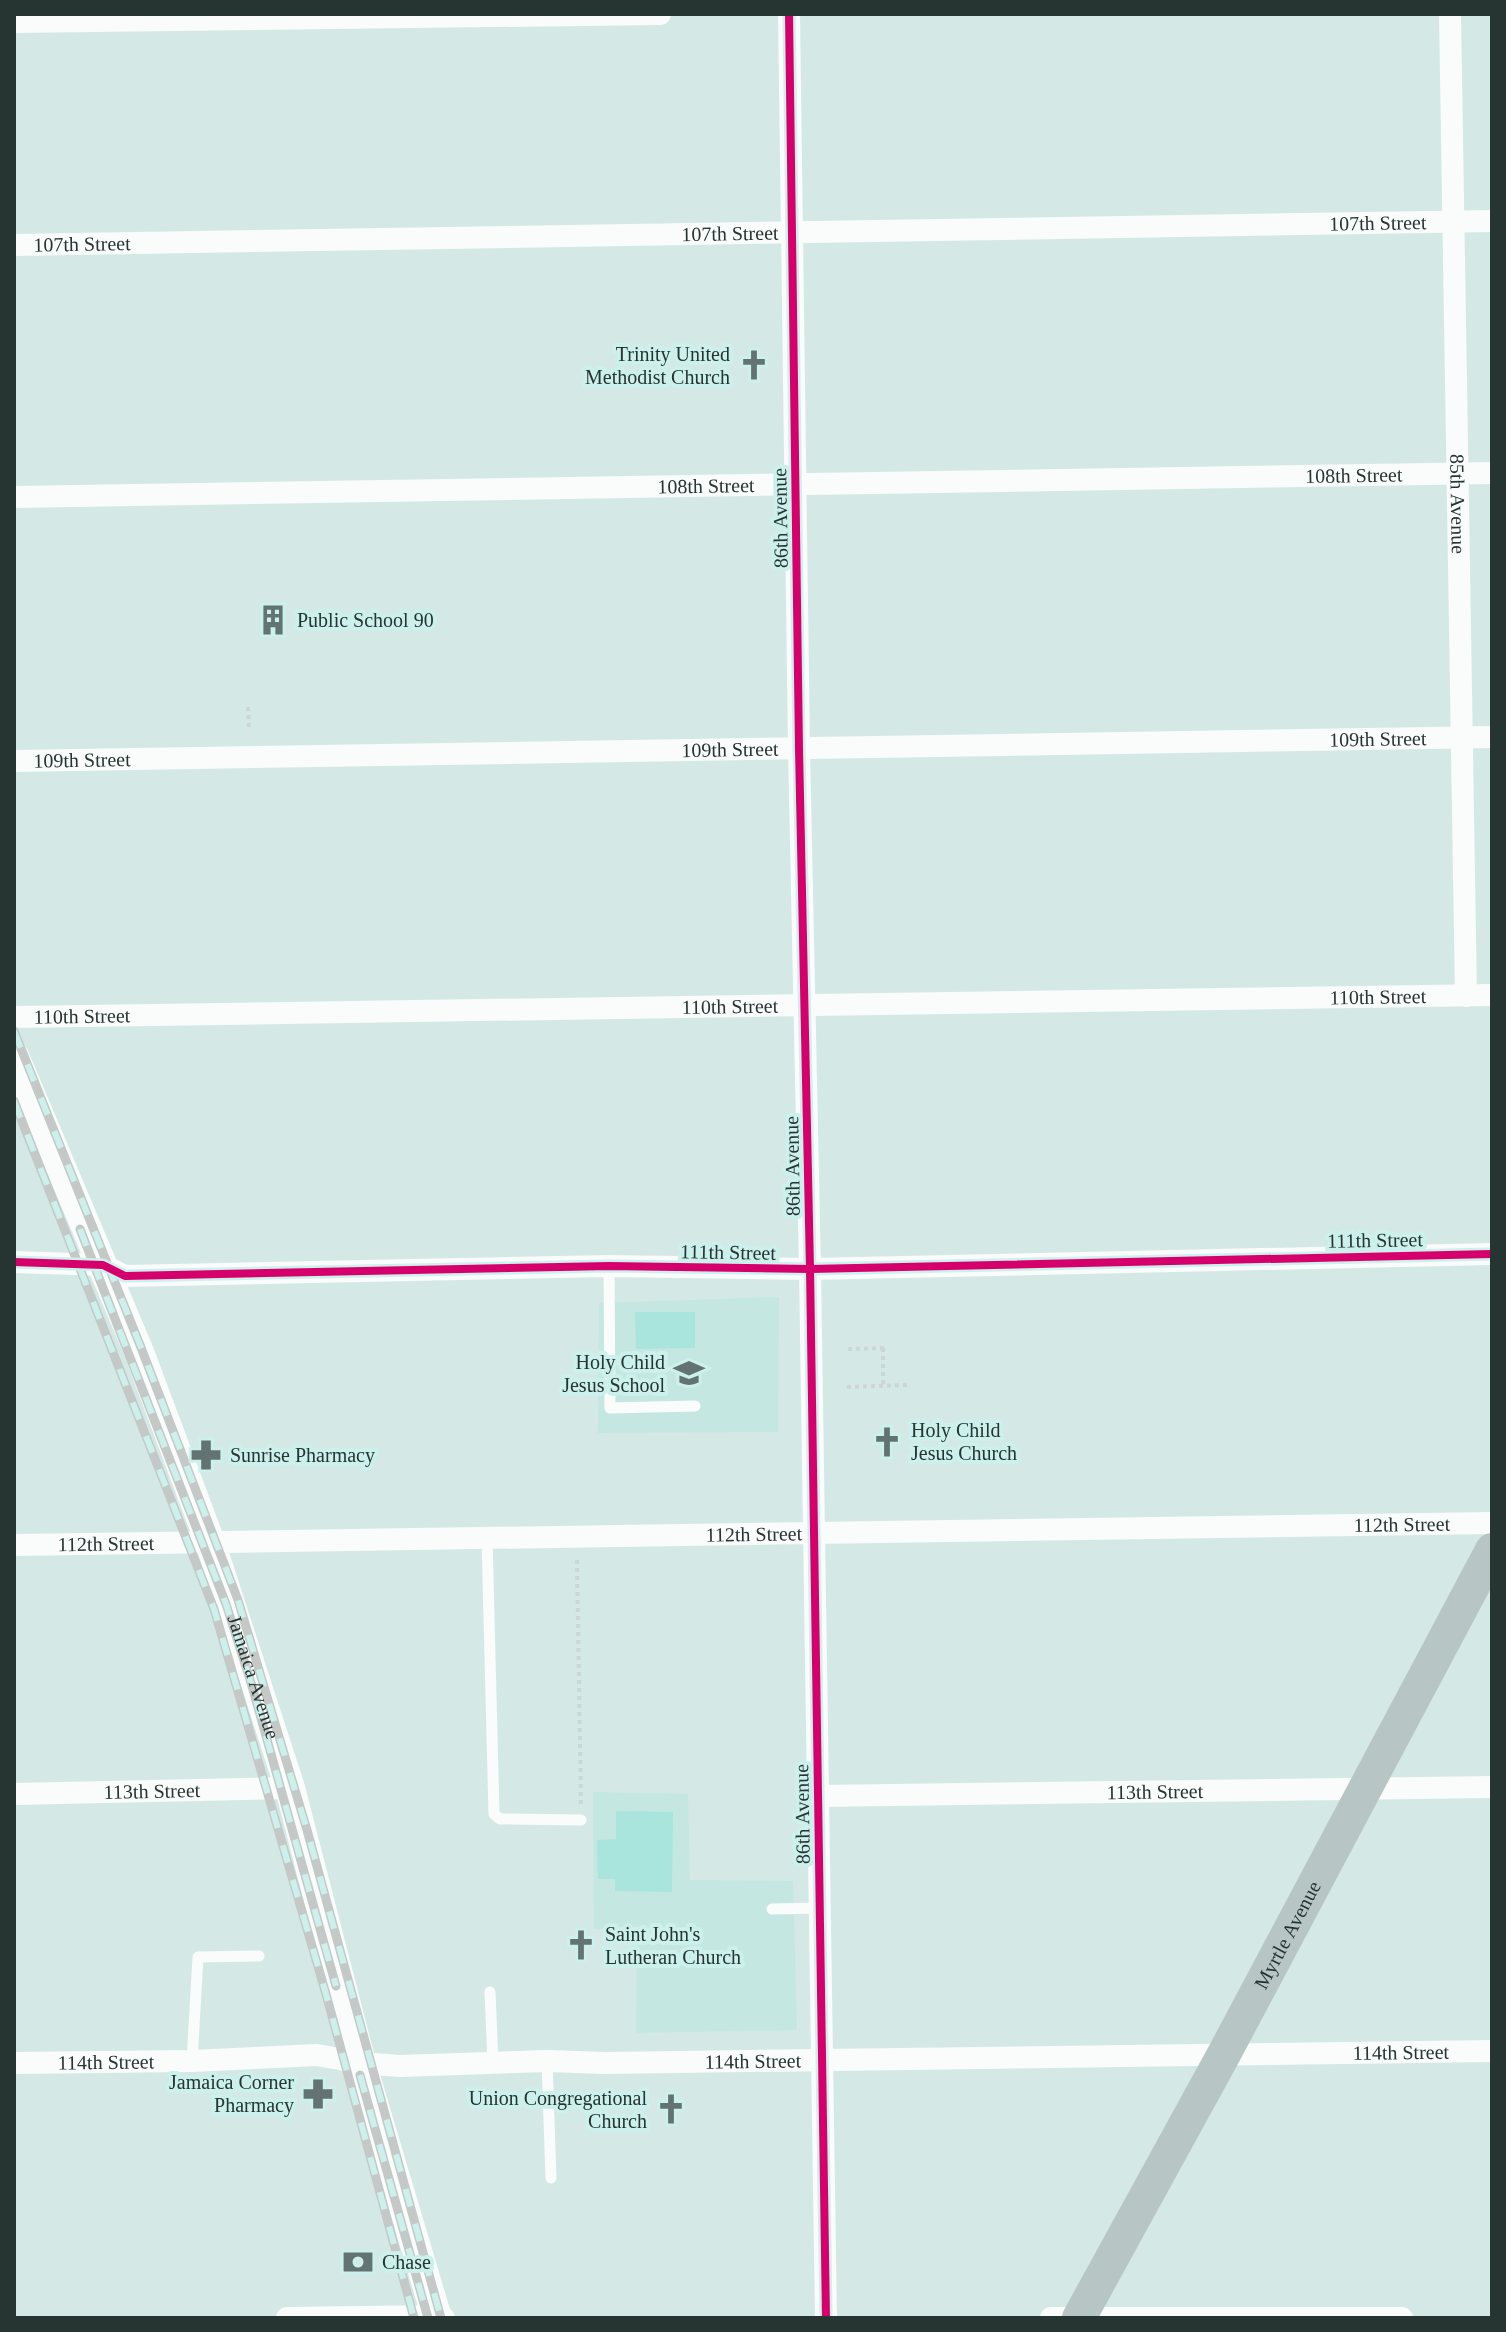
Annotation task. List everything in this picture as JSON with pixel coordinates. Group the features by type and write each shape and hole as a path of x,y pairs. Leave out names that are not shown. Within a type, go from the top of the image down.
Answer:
{"main road":[{"name":"Jamaica Avenue","path":"14,1056 139,1352 210,1542 290,1788 361,2063 439,2317"},
{"name":"Myrtle Avenue","path":"1079,2318 1224,2054 1492,1550"}],"street":[{"path":"14,22 660,14"},
{"name":"86th Avenue","path":"789,14 826,2318"},
{"name":"85th Avenue","path":"1450,14 1466,996"},
{"name":"107th Street","path":"14,245 1492,221"},
{"name":"108th Street","path":"14,497 1492,473"},
{"name":"109th Street","path":"14,761 1492,737"},
{"name":"110th Street","path":"14,1017 1492,995"},
{"name":"111th Street","path":"14,1262 103,1265 125,1276 609,1266 810,1269 1492,1254"},
{"name":"112th Street","path":"14,1545 1492,1523"},
{"name":"113th Street","path":"819,1796 1492,1787"},
{"name":"113th Street","path":"14,1794 290,1788"},
{"name":"114th Street","path":"14,2063 192,2061 317,2055 400,2066 547,2061 605,2063 1492,2051"},
{"path":"287,2318 439,2317"},
{"path":"1051,2318 1402,2318"}],"lane":[{"path":"609,1266 610,1408 695,1406"},
{"path":"487,1538 494,1814 500,1819 581,1820"},
{"path":"772,1909 819,1908"},
{"path":"192,2061 198,1957 259,1956"},
{"path":"490,1992 493,2063"},
{"path":"547,2061 551,2178"}],"path":[{"path":"248,707 249,730"},
{"path":"848,1349 884,1348 883,1386"},
{"path":"847,1387 907,1385"},
{"path":"577,1560 581,1820"}],"shaded area":[{"name":"Holy Child Jesus School","path":"779,1297 778,1432 598,1433 599,1303"},
{"path":"635,1312 695,1312 695,1348 636,1349"},
{"path":"593,1792 688,1794 690,1880 793,1881 797,2030 636,2033 637,1929 594,1929"},
{"path":"616,1811 673,1812 672,1892 615,1891 615,1879 598,1879 597,1840 616,1839"}],"railway":[{"path":"14,1031 238,1600 307,1830 441,2318"},
{"path":"14,1101 214,1609 326,1994 414,2318"},
{"path":"80,1229 226,1604 336,1986"},
{"path":"360,2075 428,2318"}],"cycle path":[{"path":"789,14 826,2318"},
{"path":"14,1262 103,1265 125,1276 609,1266 810,1269 1492,1254"}],"place":[{"name":"Trinity United Methodist Church","path":"754,365"},
{"name":"Public School 90","path":"273,620"},
{"name":"Holy Child Jesus School","path":"689,1373"},
{"name":"Holy Child Jesus Church","path":"887,1442"},
{"name":"Sunrise Pharmacy","path":"206,1455"},
{"name":"Saint John's Lutheran Church","path":"581,1945"},
{"name":"Jamaica Corner Pharmacy","path":"318,2094"},
{"name":"Union Congregational Church","path":"671,2109"},
{"name":"Chase","path":"358,2262"}]}
